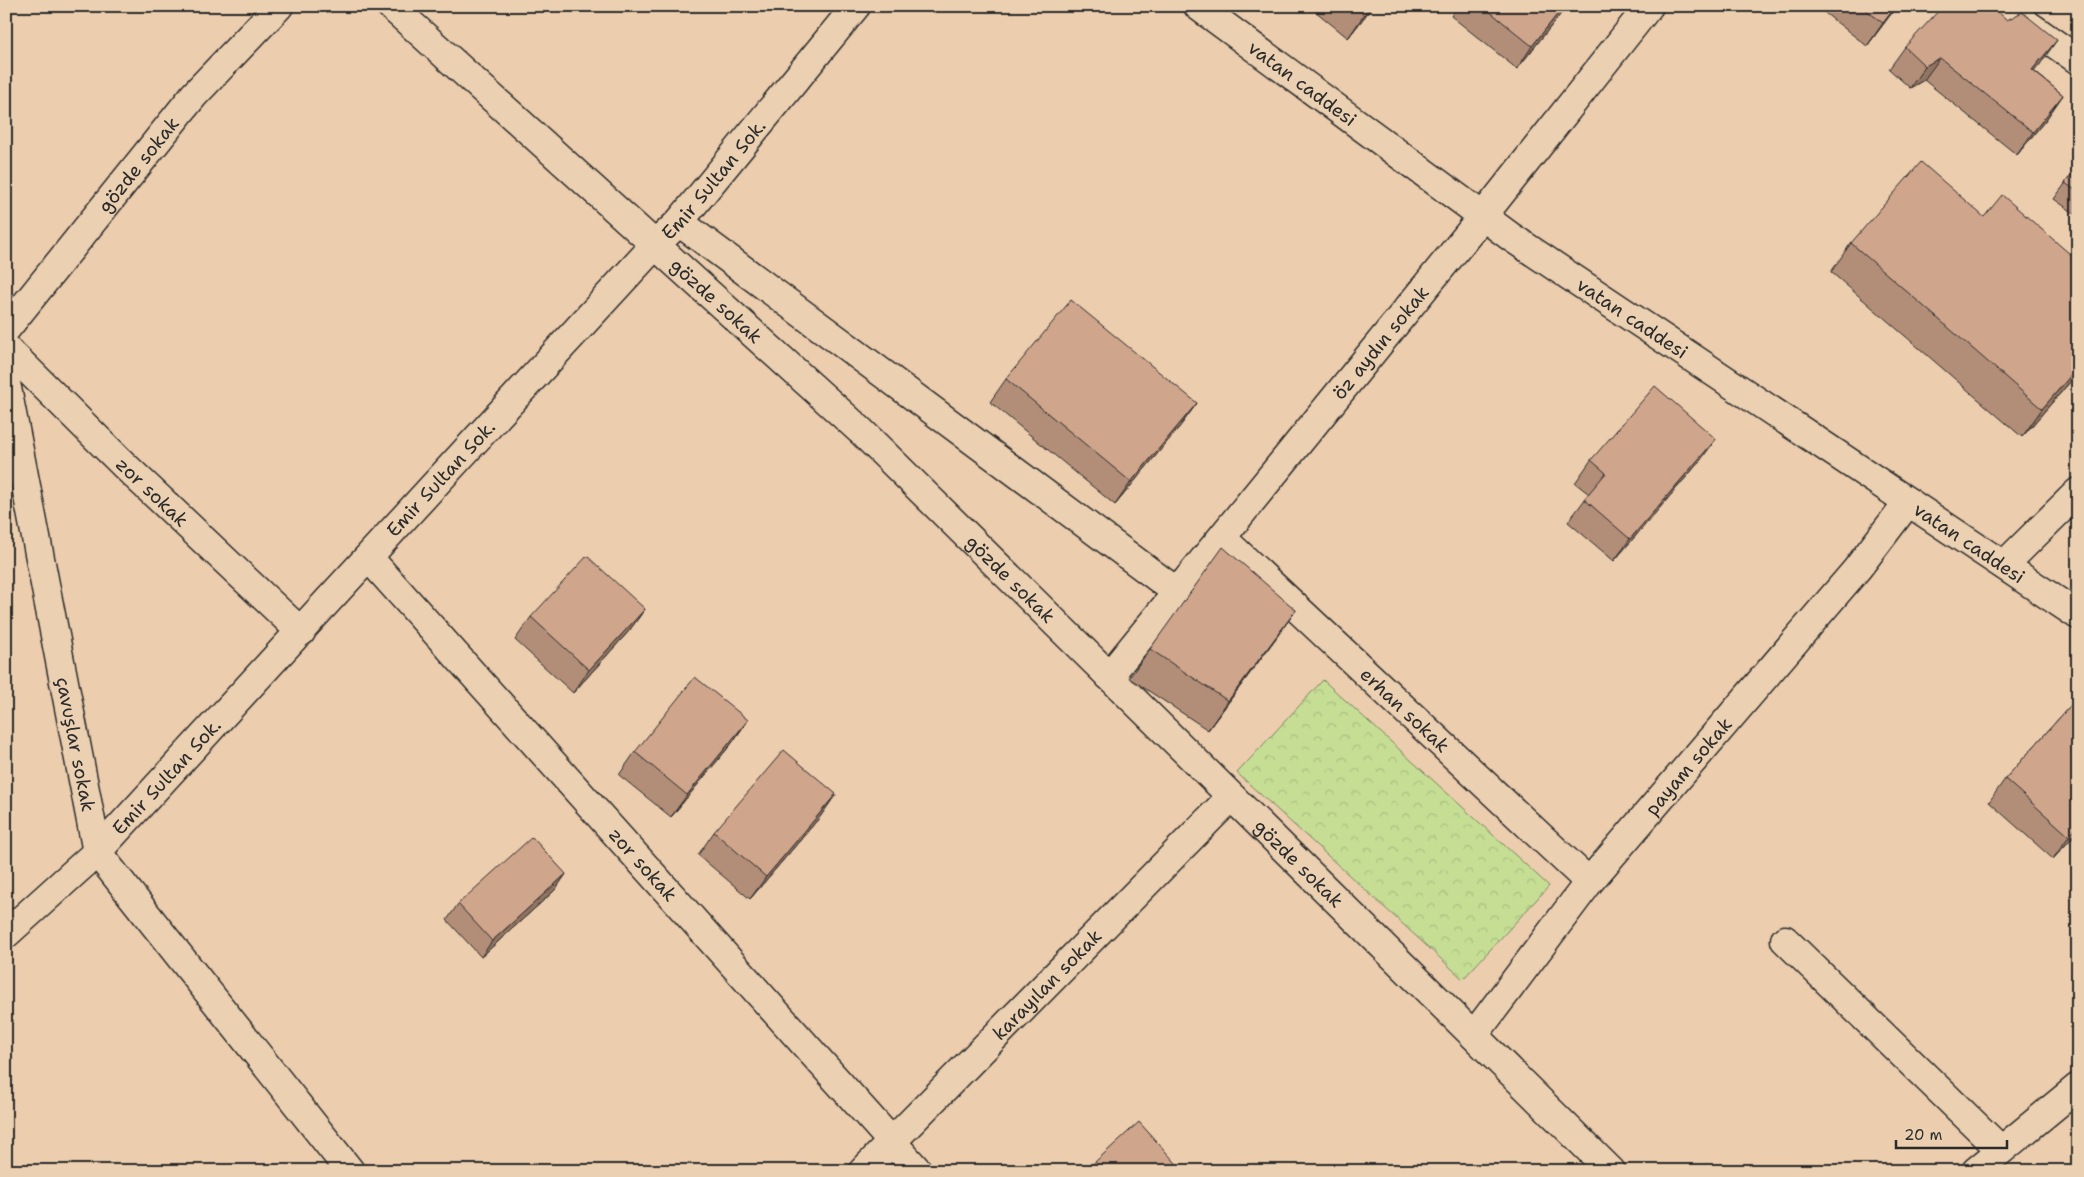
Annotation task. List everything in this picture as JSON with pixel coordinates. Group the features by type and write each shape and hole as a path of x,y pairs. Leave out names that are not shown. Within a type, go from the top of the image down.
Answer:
{"street":[{"name":"gözde sokak","path":"6,329 194,95 279,6"},
{"name":"gözde sokak","path":"391,6 862,432 1611,1171"},
{"name":"Emir Sultan Sok.","path":"6,934 97,852 655,245 679,222 856,6"},
{"name":"vatan caddesi","path":"1198,6 1483,216 2078,615"},
{"name":"öz aydın sokak","path":"1109,676 1483,216 1649,6"},
{"path":"2001,6 2078,60"},
{"name":"gözde sokak","path":"679,222 1177,592"},
{"name":"zor sokak","path":"6,348 125,466 301,632"},
{"name":"çavuşlar sokak","path":"6,383 97,852 350,1171"},
{"path":"2004,565 2078,492"},
{"name":"payam sokak","path":"1474,1035 1589,882 1857,569 1908,502"},
{"name":"erhan sokak","path":"1222,538 1589,882"},
{"name":"zor sokak","path":"369,558 918,1171"},
{"name":"karayılan sokak","path":"862,1171 1231,797"},
{"path":"1785,940 2001,1150"},
{"path":"1976,1171 2078,1087"}],"green space":[{"path":"1323,680 1549,886 1463,979 1237,773"}],"building":[{"path":"1353,6 1370,6 1364,15"},
{"path":"1483,6 1564,6 1532,46"},
{"path":"1861,6 1896,6 1883,23"},
{"path":"1943,6 1992,6 2007,20 2022,12 2057,40 2032,70 2063,95 2033,132 1940,58 1925,66 1905,47"},
{"path":"1921,162 1984,217 2002,195 2078,261 2078,367 2042,409 1851,243"},
{"path":"2078,166 2078,192 2065,183"},
{"path":"1071,300 1197,403 1131,482 1006,379"},
{"path":"1655,386 1716,439 1630,539 1584,499 1606,473 1591,460"},
{"path":"1223,547 1296,610 1228,701 1150,649"},
{"path":"587,556 645,609 589,670 531,617"},
{"path":"6,624 9,635 6,636"},
{"path":"695,677 748,720 687,795 635,752"},
{"path":"2078,697 2078,826 2069,836 2005,779"},
{"path":"784,750 836,794 766,877 714,832"},
{"path":"532,837 566,874 492,941 458,904"},
{"path":"1139,1122 1183,1171 1085,1171"}]}
